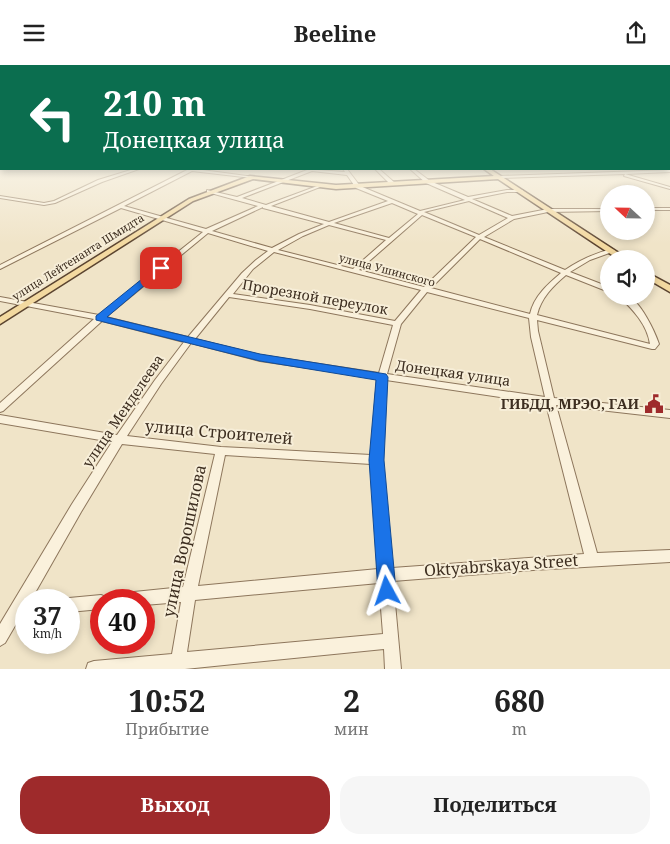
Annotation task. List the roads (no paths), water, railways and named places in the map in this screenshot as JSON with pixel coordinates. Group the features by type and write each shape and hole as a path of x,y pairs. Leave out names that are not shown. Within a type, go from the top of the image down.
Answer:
{"main road":[{"name":"улица Лейтенанта Шмидта","path":"0,321 25,303 161,217 209,191 221,187"},
{"path":"515,187 610,250"},
{"path":"655,281 670,289"}],"street":[{"path":"0,197 44,204 55,202 87,187"},
{"path":"0,267 157,187"},
{"path":"236,199 266,187"},
{"path":"0,409 100,318 207,231 315,187"},
{"path":"358,187 600,286"},
{"path":"440,187 512,219"},
{"path":"658,187 670,193"},
{"path":"209,191 391,240"},
{"path":"354,271 421,213 468,199 507,191 521,191"},
{"name":"улица Менделеева","path":"33,589 117,439 188,339 258,261 272,250 330,224 392,201"},
{"name":"улица Ушинского","path":"120,206 272,250 652,347 655,344 650,330 633,305"},
{"path":"655,209 670,209"},
{"path":"394,669 376,460 382,377 397,324 425,290 479,237 512,219 550,210 600,210"},
{"path":"592,559 550,401 533,318 543,295 564,272 600,254"},
{"name":"Прорезной переулок","path":"228,295 310,307 397,324"},
{"name":"Донецкая улица","path":"0,299 100,318 260,358 550,401 670,414"},
{"name":"улица Строителей","path":"0,419 117,439 221,451 376,460"},
{"name":"улица Ворошилова","path":"177,666 189,594 221,451"},
{"name":"Oktyabrskaya Street","path":"155,597 386,574 592,559 670,556"},
{"name":"улица Менделеева","path":"0,638 15,618"},
{"path":"94,669 177,666 391,641"}],"place":[{"name":"ГИБДД, МРЭО, ГАИ","path":"654,404"}]}
